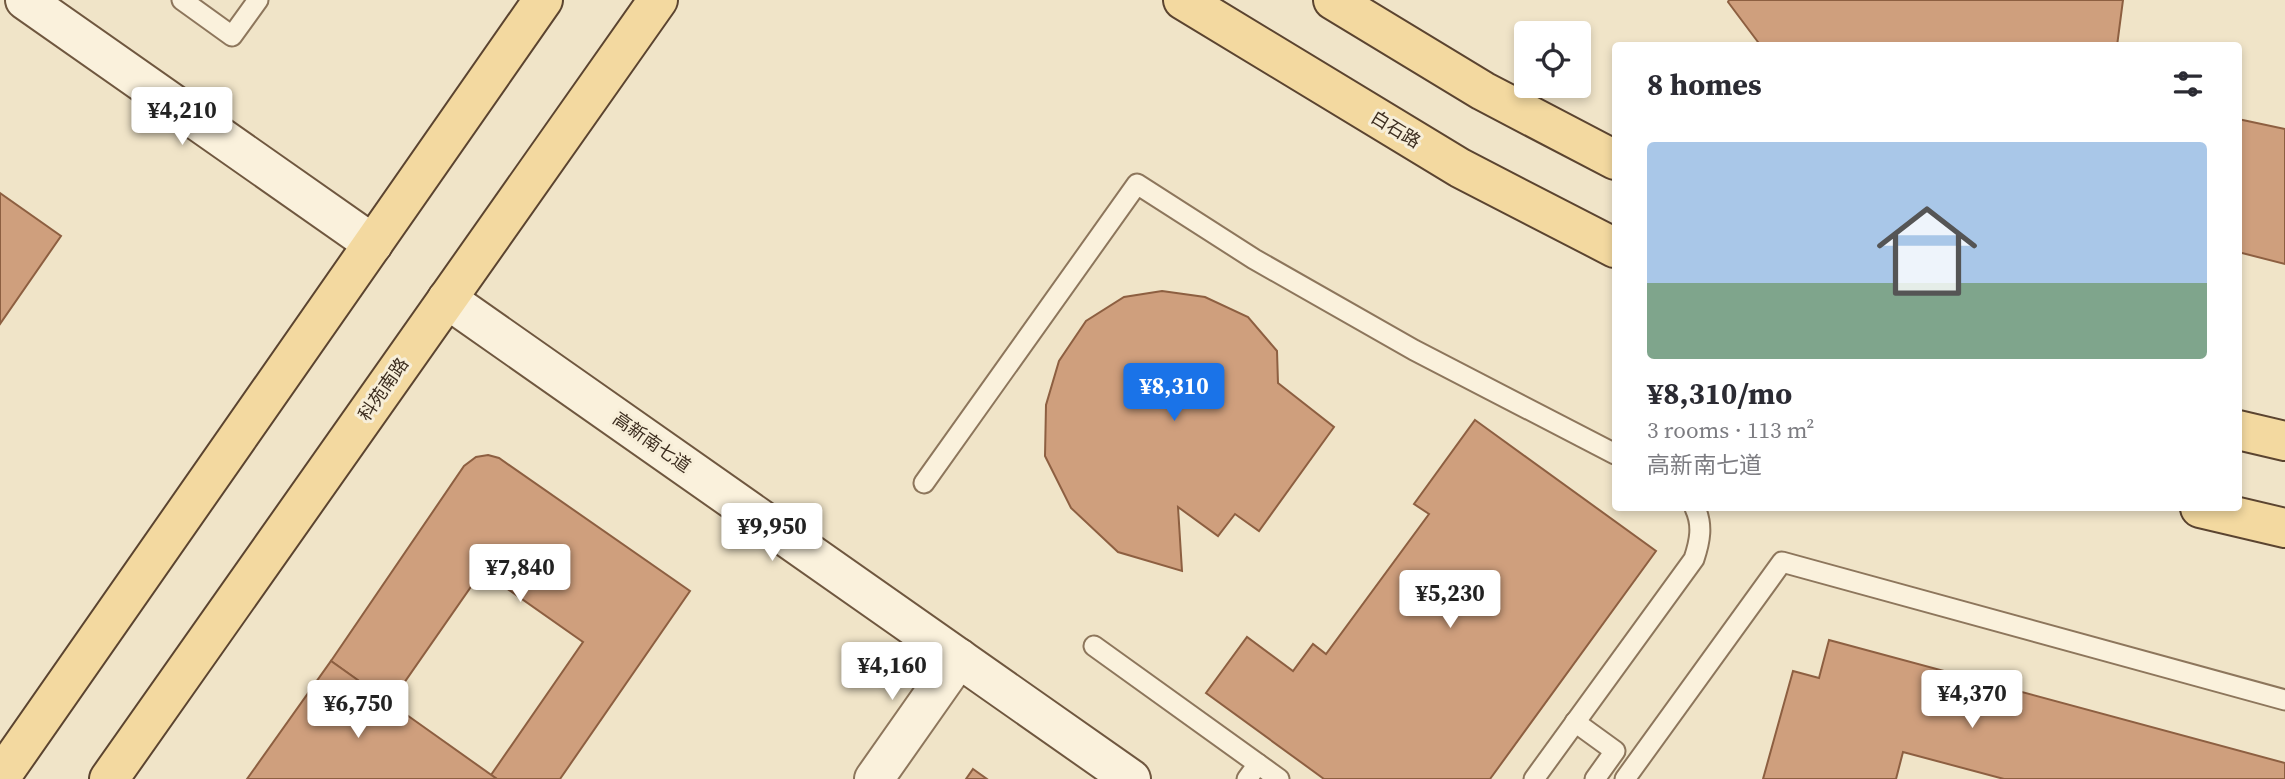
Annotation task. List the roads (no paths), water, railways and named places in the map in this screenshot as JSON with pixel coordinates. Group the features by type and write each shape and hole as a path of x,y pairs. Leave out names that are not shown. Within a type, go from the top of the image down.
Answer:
{"main road":[{"path":"0,778 543,0"},
{"name":"科苑南路","path":"109,779 658,0"},
{"name":"白石路","path":"1183,0 1460,168 1612,246"},
{"path":"1333,0 1483,91 1612,158"},
{"path":"2242,431 2285,441"},
{"path":"2213,511 2285,528"}],"street":[{"path":"25,0 373,244"},
{"name":"高新南七道","path":"447,299 1131,779"},
{"path":"874,779 959,658"}],"lane":[{"path":"182,0 232,36 258,0"},
{"path":"924,483 1137,184 1254,258 1414,351 1612,452"},
{"path":"1534,779 1694,559 1701,528 1696,511"},
{"path":"1625,779 1782,562 2285,700"},
{"path":"1094,646 1252,771 1279,779"},
{"path":"1575,722 1615,751 1595,779"}]}
